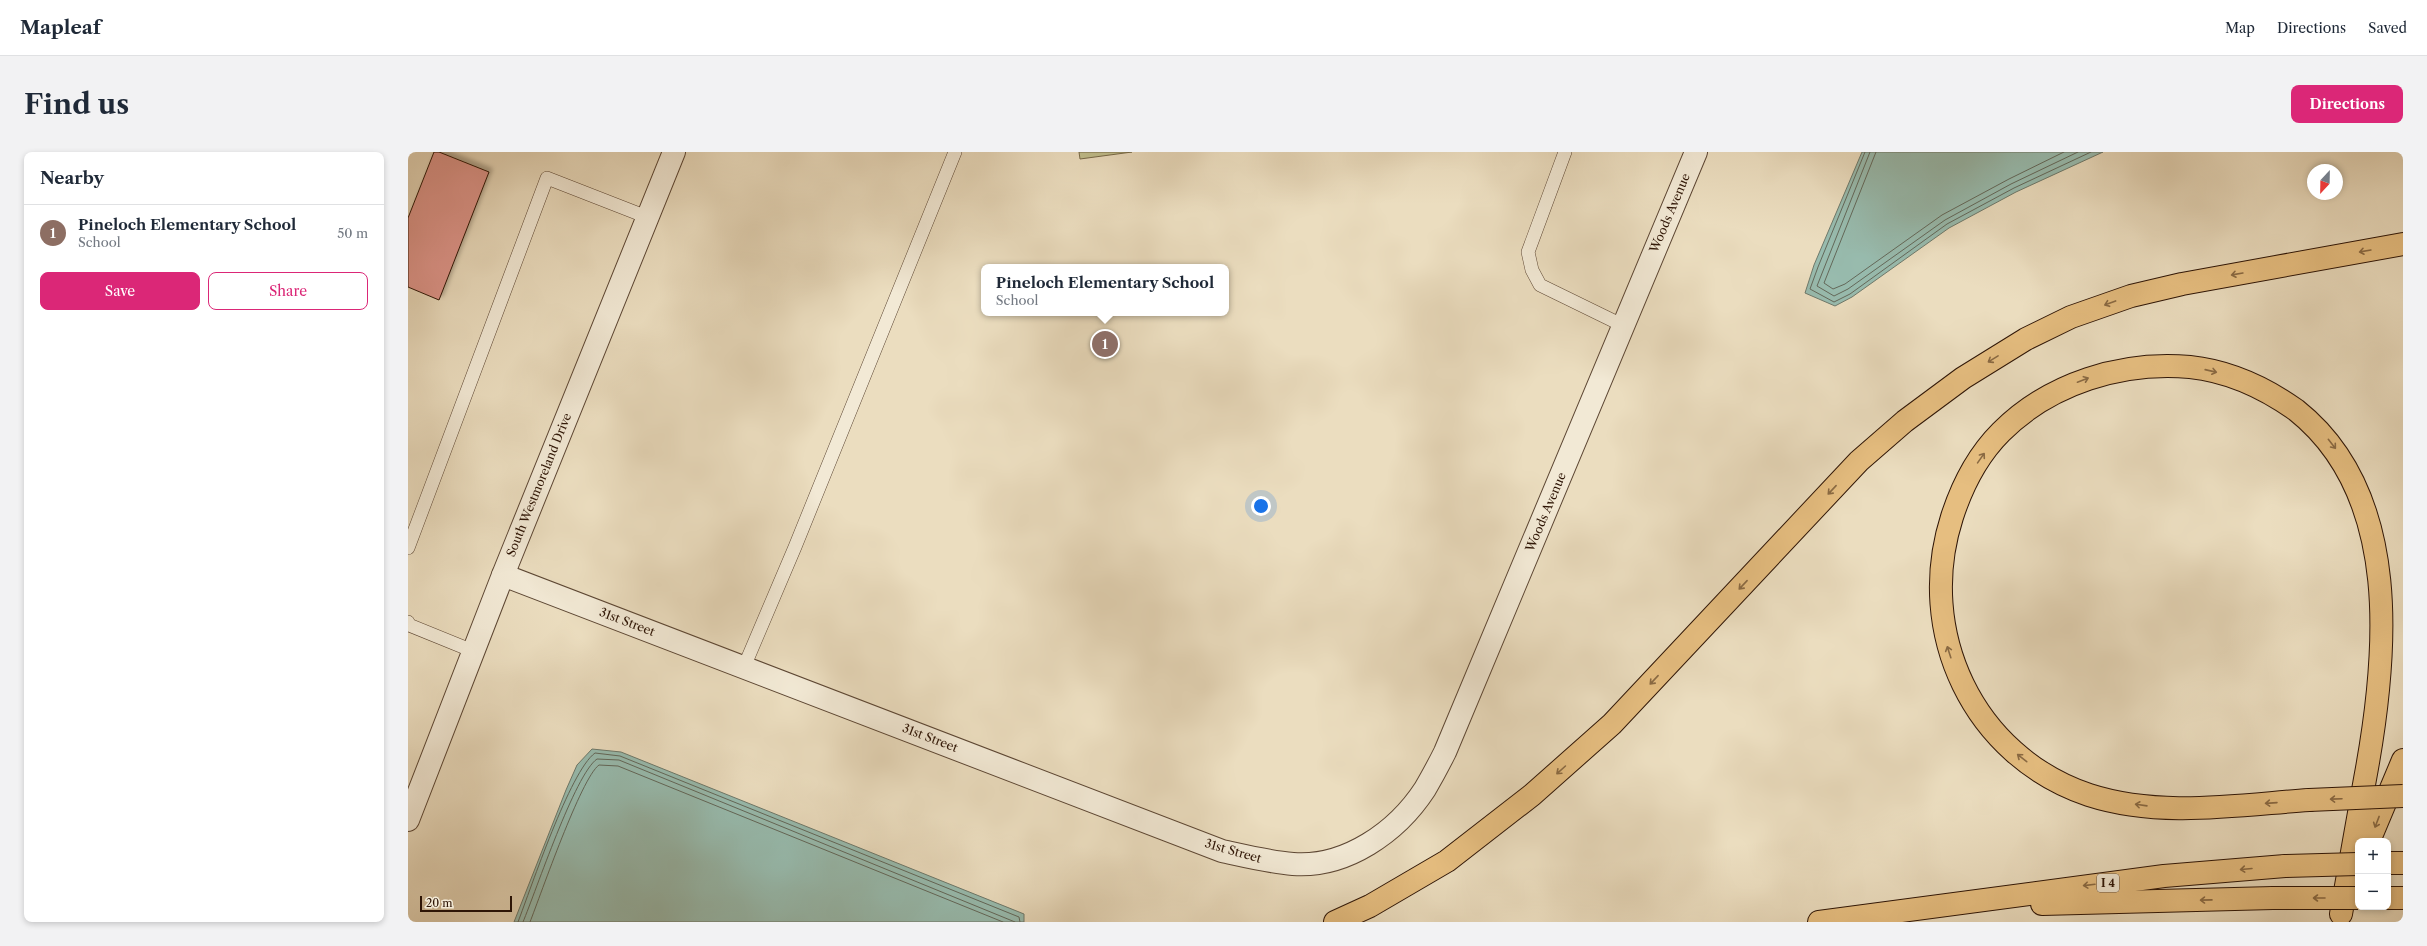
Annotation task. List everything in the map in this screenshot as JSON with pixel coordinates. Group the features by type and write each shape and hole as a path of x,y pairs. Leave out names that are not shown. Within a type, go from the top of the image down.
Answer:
{"main road":[{"path":"1334,922 1370,906 1447,861 1532,796 1612,724 1858,461 1905,421 1963,378 2026,339 2058,323 2131,296 2182,284 2403,244"},
{"path":"2339,918 2380,700 2385,630 2382,572 2376,536 2366,501 2352,473 2325,435 2292,407 2247,382 2199,368 2148,367 2096,376 2069,386 2023,413 1993,441 1967,479 1954,511 1942,554 1940,599 1946,642 1960,680 1982,717 2002,740 2035,768 2062,784 2092,796 2120,802 2168,808 2309,800 2403,796"},
{"path":"2370,838 2403,760"},
{"path":"2391,863 2403,863"},
{"name":"I 4","path":"1819,922 2164,876 2285,866 2355,864"},
{"path":"2339,918 2356,874"},
{"path":"1932,907 2273,898 2355,898"},
{"path":"2391,898 2403,898"}],"street":[{"name":"South Westmoreland Drive","path":"408,820 503,574 674,152"},
{"name":"Woods Avenue","path":"1362,849 1399,821 1425,790 1445,752 1696,152"},
{"name":"31st Street","path":"503,574 1222,850 1266,861 1295,864 1323,862 1362,849"}],"lane":[{"path":"744,667 795,547 955,152"},
{"path":"1565,152 1528,252 1532,270 1540,285 1624,326"},
{"path":"408,548 547,178 647,217"},
{"path":"408,624 473,651"}],"shaded area":[{"path":"1079,152 1132,152 1080,159"}],"water":[{"path":"1862,152 2103,152 2016,192 1949,228 1852,297 1835,306 1805,293 1814,265"},
{"path":"592,749 621,752 1024,914 1024,922 514,922 577,765"}],"building":[{"path":"434,152 439,152 489,172 439,300 408,287 408,218"}],"place":[{"name":"Pineloch Elementary School","path":"1105,344"}]}
